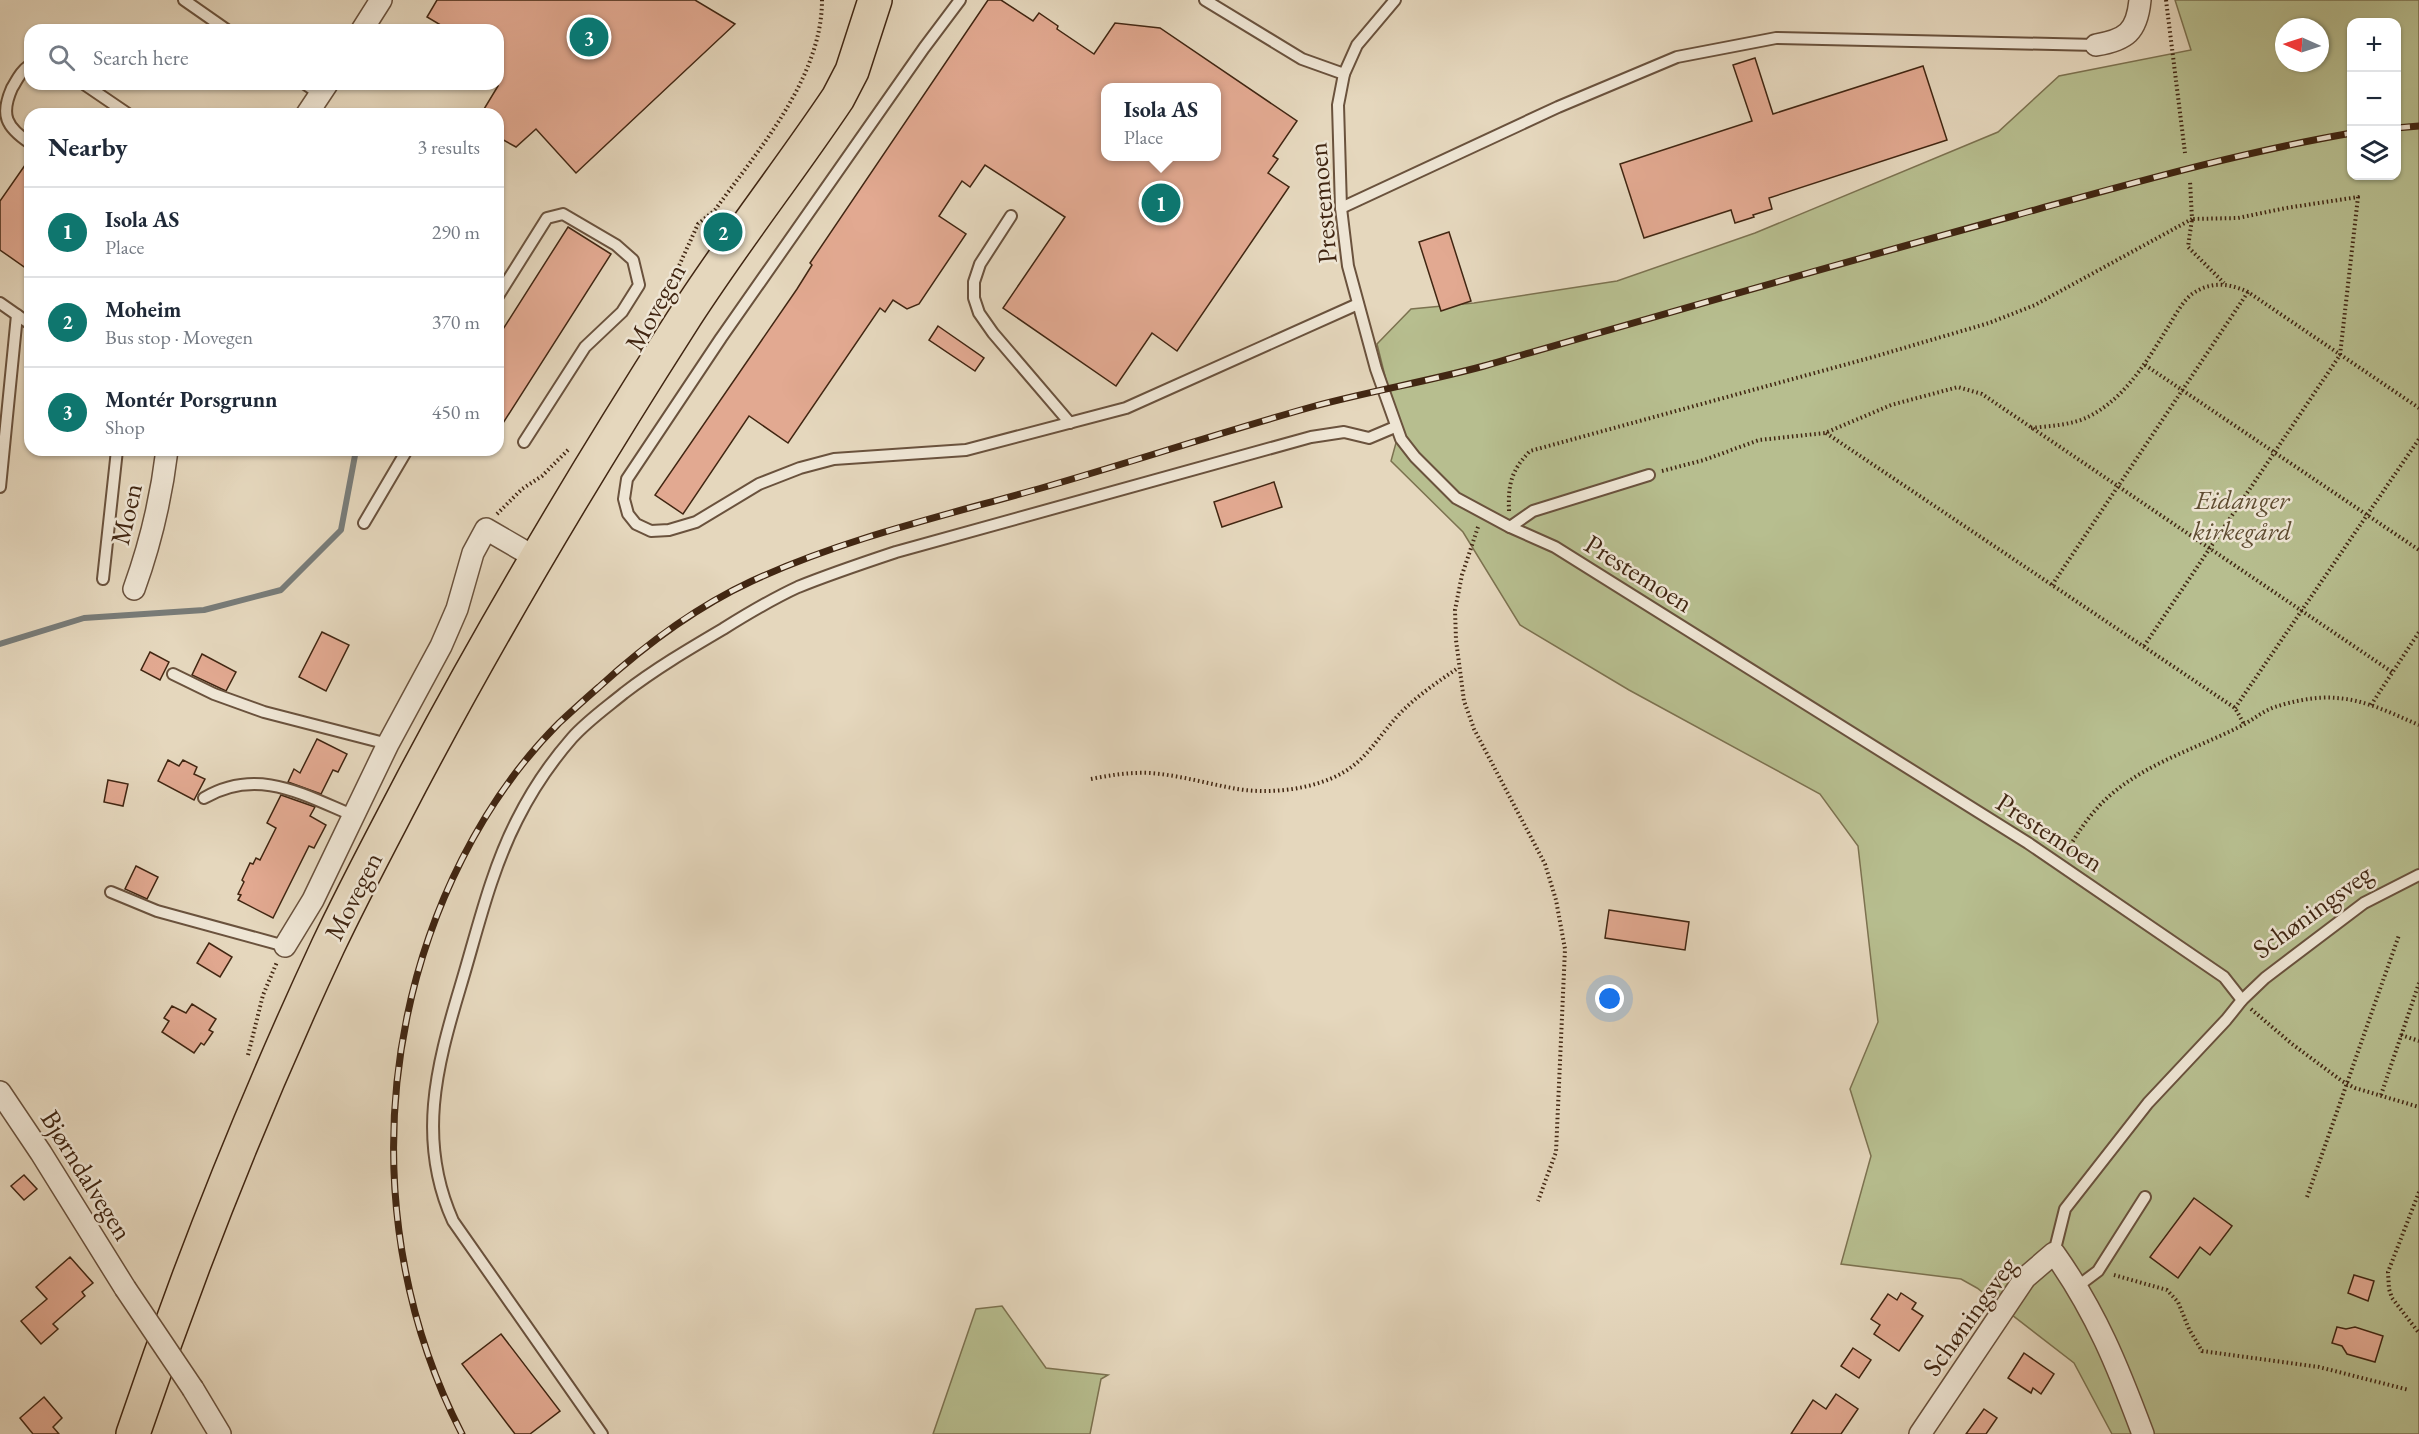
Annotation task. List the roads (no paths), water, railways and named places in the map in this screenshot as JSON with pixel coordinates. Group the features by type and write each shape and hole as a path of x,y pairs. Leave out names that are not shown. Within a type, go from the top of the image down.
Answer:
{"main road":[{"name":"Movegen","path":"133,1434 200,1248 248,1129 329,943 446,718 536,558 682,321 838,98 852,71 868,9"}],"street":[{"path":"366,24 381,0"},
{"path":"2096,45 2123,38 2134,27 2139,0"},
{"path":"309,108 316,90"},
{"name":"Moen","path":"134,590 155,525 165,456"},
{"name":"Movegen","path":"285,946 313,900 352,815 451,626 473,553 486,529 536,558"},
{"name":"Bjørndalvegen","path":"0,1092 220,1434"},
{"name":"Schøningsveg","path":"1920,1434 2025,1278 2054,1253 2078,1286 2110,1348 2144,1434"}],"lane":[{"path":"184,0 218,24"},
{"path":"960,0 924,48 650,442 627,479 624,500 628,514 636,524 651,531 669,530 696,522 759,484 800,468 834,459 966,450 1126,408 1358,304"},
{"path":"1205,0 1217,4 1302,59 1344,74"},
{"name":"Prestemoen","path":"1395,0 1382,12 1357,45 1344,74 1338,105 1341,208 1348,267 1358,304 1395,427 1415,457 1456,498 1510,527 1555,547 2060,865 2224,977 2242,1000"},
{"path":"1341,208 1558,107 1677,57 1776,38 2096,45"},
{"path":"24,70 7,98 4,108 6,121 12,131 24,139"},
{"path":"93,90 119,108"},
{"path":"504,286 547,218 563,214 616,245 633,260 639,285 622,312 585,347 524,442"},
{"path":"1011,216 980,264 974,282 974,298 980,313 993,333 1070,423"},
{"path":"0,303 24,320"},
{"path":"0,487 17,315"},
{"path":"602,1434 453,1221 441,1196 432,1138 432,1107 437,1071 498,862 517,820 542,779 573,737 639,682 676,657 759,607 796,588 838,572 896,552 1311,437 1344,432 1369,438 1395,427"},
{"path":"103,579 116,456"},
{"path":"364,523 403,456"},
{"path":"1510,527 1533,511 1649,475"},
{"path":"173,674 214,694 264,712 388,744"},
{"path":"204,798 217,790 242,784 267,784 288,788 352,815"},
{"name":"Schøningsveg","path":"2054,1253 2065,1209 2148,1103 2242,1000 2265,978 2364,903 2419,875"},
{"path":"111,892 157,911 285,946"},
{"path":"2078,1286 2098,1271 2145,1197"}],"waterway":[{"path":"0,644 84,618 204,610 281,590 341,530 355,456"}],"railway":[{"path":"2401,128 2419,126"},
{"path":"462,1434 439,1385 421,1335 408,1283 399,1230 394,1177 394,1124 398,1070 417,977 429,937 462,859 482,822 505,787 559,723 616,671 671,628 710,603 752,581 823,552 897,528 1045,487 1315,406 1484,366 1815,271 2181,170 2347,134"}],"place":[{"name":"Montér Porsgrunn","path":"589,37"},
{"name":"Isola AS","path":"1161,203"},
{"name":"Moheim","path":"723,232"}],"park label":[{"name":"Eidanger kirkegård","path":"2242,514"}]}
